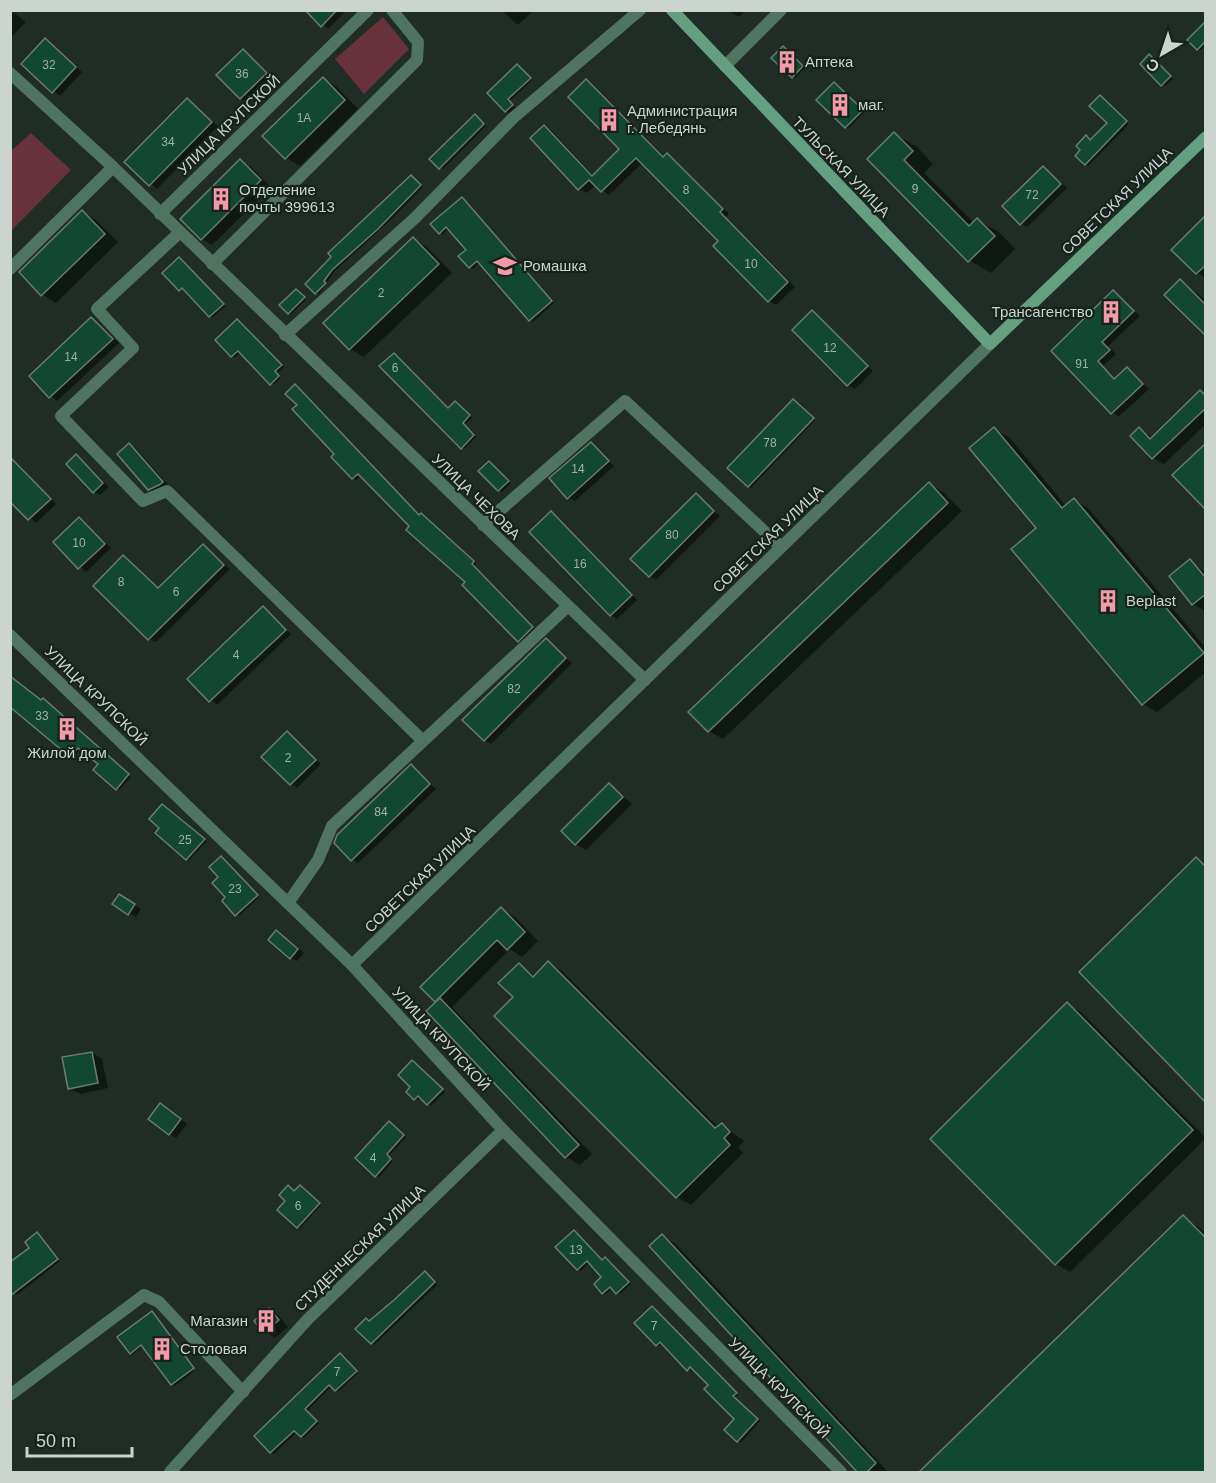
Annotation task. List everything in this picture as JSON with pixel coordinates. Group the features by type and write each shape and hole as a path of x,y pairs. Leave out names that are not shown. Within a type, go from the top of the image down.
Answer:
{"main road":[{"name":"ТУЛЬСКАЯ УЛИЦА","path":"672,10 990,344"},
{"name":"СОВЕТСКАЯ УЛИЦА","path":"990,344 1206,137"}],"street":[{"name":"УЛИЦА КРУПСКОЙ","path":"160,214 368,10"},
{"path":"212,264 417,60 418,42 392,10"},
{"path":"285,335 415,218 513,118 640,10"},
{"path":"725,66 781,10"},
{"path":"10,73 113,167 160,214"},
{"path":"10,269 113,167"},
{"name":"УЛИЦА ЧЕХОВА","path":"160,214 645,680"},
{"path":"179,233 97,309 133,348 61,416 143,501 167,491 422,740"},
{"name":"СОВЕТСКАЯ УЛИЦА","path":"352,965 990,344"},
{"path":"483,525 625,401 781,547"},
{"path":"288,903 318,860 332,826 422,740 447,722 568,606"},
{"name":"УЛИЦА КРУПСКОЙ","path":"10,635 352,965 503,1130 841,1473"},
{"name":"СТУДЕНЧЕСКАЯ УЛИЦА","path":"170,1473 307,1320 503,1130"},
{"path":"10,1395 144,1295 159,1302 243,1392"}],"shaded area":[{"path":"383,17 409,49 364,94 335,59"},
{"path":"31,133 71,170 11,231 11,151"}],"building":[{"path":"305,10 337,10 321,27"},
{"path":"1206,21 1206,41 1197,50 1187,40"},
{"path":"45,38 76,67 52,93 21,64"},
{"name":"Аптека","path":"783,46 803,66 792,78 771,58"},
{"path":"243,49 267,73 240,99 216,75"},
{"path":"1149,54 1171,76 1161,86 1140,64"},
{"path":"517,64 531,78 508,99 513,105 505,112 487,93"},
{"path":"323,77 345,100 285,159 262,136"},
{"path":"586,79 663,157 667,153 723,209 720,212 788,282 768,302 713,246 718,241 636,158 601,192 589,180 578,190 530,138 544,125 592,176 619,149 568,97"},
{"name":"маг.","path":"834,82 863,110 845,128 816,100"},
{"path":"1100,95 1127,121 1085,165 1075,156 1080,150 1076,146 1086,135 1090,140 1107,123 1089,106"},
{"path":"187,98 212,122 149,186 124,162"},
{"path":"475,114 484,124 439,169 429,159"},
{"path":"894,132 913,151 904,160 969,226 977,218 995,236 968,262 867,159"},
{"name":"Отделение почты 399613","path":"240,159 261,180 201,240 180,219"},
{"path":"1043,166 1061,184 1020,225 1002,206"},
{"path":"411,175 421,185 378,229 332,270 324,281 326,283 315,294 305,284 331,257 328,253"},
{"path":"462,197 552,301 529,321 477,261 469,268 458,256 466,250 446,227 439,234 430,224"},
{"path":"82,210 105,234 41,296 19,272"},
{"path":"1206,215 1206,265 1196,274 1171,250"},
{"path":"413,237 439,264 349,350 323,323"},
{"path":"179,257 224,304 209,317 182,288 179,291 162,273"},
{"path":"1180,279 1206,305 1206,336 1164,295"},
{"path":"296,289 305,297 288,314 279,305"},
{"path":"1113,290 1134,311 1102,342 1110,350 1098,361 1114,379 1127,367 1143,384 1111,414 1051,351"},
{"path":"812,310 868,366 847,386 792,330"},
{"path":"91,317 113,339 49,398 29,376"},
{"path":"237,319 282,365 275,371 279,376 270,385 238,351 231,357 215,340"},
{"path":"394,353 448,408 455,401 470,415 463,423 474,435 461,449 379,366"},
{"path":"295,384 419,515 421,513 474,561 472,564 533,627 518,642 462,585 465,582 406,530 409,526 358,474 352,479 331,457 334,454 292,409 297,405 285,394"},
{"path":"1200,390 1206,396 1206,408 1152,459 1130,436 1139,427 1150,439"},
{"path":"793,399 814,418 748,487 727,468"},
{"name":"Beplast","path":"994,427 1062,508 1074,498 1204,653 1142,705 1011,549 1036,528 969,448"},
{"path":"591,442 609,461 567,499 549,478"},
{"path":"129,443 163,482 148,490 117,454"},
{"path":"1206,443 1206,510 1172,475"},
{"path":"76,454 103,483 93,493 66,464"},
{"path":"10,457 51,499 28,520 10,502"},
{"path":"489,461 509,481 498,491 478,471"},
{"path":"929,482 948,503 708,732 688,712"},
{"path":"696,493 714,511 649,577 630,559"},
{"path":"551,511 632,595 610,616 529,532"},
{"path":"79,517 105,544 78,569 53,542"},
{"path":"203,544 224,565 148,640 93,586 123,555 158,588"},
{"path":"1190,559 1206,578 1206,594 1192,605 1169,576"},
{"path":"263,606 286,630 209,702 187,679"},
{"path":"546,638 566,658 484,741 462,720"},
{"path":"10,676 41,700 43,698 129,774 116,790 93,770 98,764 78,748 70,757 10,707"},
{"path":"287,731 316,760 290,785 261,757"},
{"path":"411,764 430,784 351,861 334,843 337,835"},
{"path":"609,783 623,797 575,845 561,831"},
{"path":"162,804 205,839 186,860 155,833 159,828 149,819"},
{"path":"221,856 258,895 235,916 222,901 225,897 212,883 218,877 209,867"},
{"path":"1196,857 1206,867 1206,1103 1079,972"},
{"path":"119,894 135,904 128,915 112,904"},
{"path":"501,907 525,932 507,950 497,940 435,1002 420,987"},
{"path":"276,930 298,949 290,959 268,940"},
{"path":"548,961 715,1128 722,1123 730,1132 724,1138 730,1145 676,1198 494,1016 513,997 498,983 519,963 533,977"},
{"path":"440,998 579,1145 565,1158 426,1011"},
{"path":"1067,1002 1193,1130 1055,1265 930,1139"},
{"path":"92,1052 98,1083 68,1089 62,1057"},
{"path":"412,1060 443,1089 427,1105 418,1096 414,1100 406,1092 410,1087 398,1075"},
{"path":"160,1103 181,1119 169,1135 148,1119"},
{"path":"389,1121 404,1135 387,1154 391,1159 375,1177 355,1158"},
{"path":"288,1185 294,1191 300,1185 320,1203 297,1228 277,1210 285,1201 279,1195"},
{"path":"1183,1215 1206,1238 1206,1473 918,1473"},
{"path":"574,1230 602,1260 605,1257 629,1282 616,1294 610,1287 602,1294 594,1284 601,1277 587,1261 577,1270 555,1247"},
{"path":"37,1232 58,1259 10,1296 10,1262 29,1248 25,1242"},
{"path":"662,1234 876,1463 866,1473 858,1473 649,1246"},
{"path":"425,1271 435,1282 371,1344 355,1329 366,1318 369,1321"},
{"path":"652,1306 737,1393 733,1396 758,1419 737,1442 724,1430 734,1419 704,1389 708,1385 690,1367 687,1371 660,1342 656,1346 634,1323"},
{"name":"Магазин","path":"269,1308 279,1320 264,1333 254,1321"},
{"name":"Столовая","path":"152,1311 194,1368 171,1385 141,1345 130,1354 117,1337"},
{"path":"340,1353 357,1371 335,1391 329,1385 305,1409 317,1421 301,1437 294,1431 270,1453 254,1436"}],"place":[{"name":"Аптека","path":"787,62"},
{"name":"маг.","path":"840,105"},
{"name":"Администрация г. Лебедянь","path":"609,120"},
{"name":"Отделение почты 399613","path":"221,199"},
{"name":"Ромашка","path":"505,266"},
{"name":"Трансагенство","path":"1111,312"},
{"name":"Beplast","path":"1108,601"},
{"name":"Жилой дом","path":"67,729"},
{"name":"Магазин","path":"266,1321"},
{"name":"Столовая","path":"162,1349"}]}
